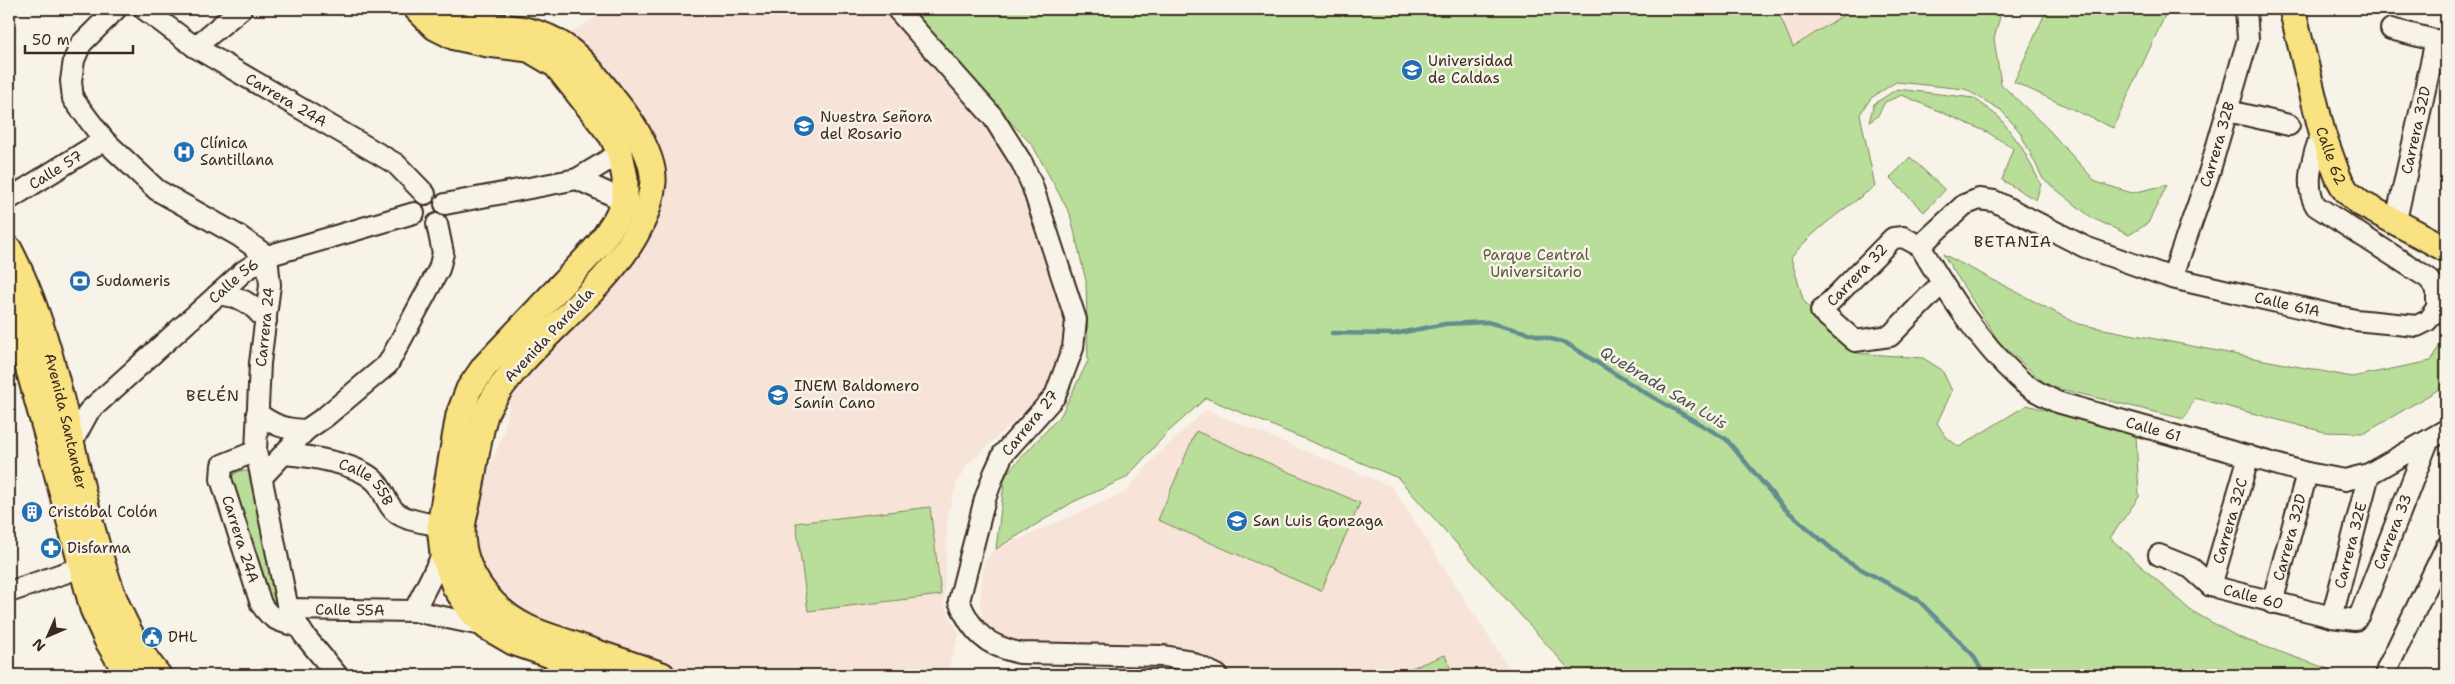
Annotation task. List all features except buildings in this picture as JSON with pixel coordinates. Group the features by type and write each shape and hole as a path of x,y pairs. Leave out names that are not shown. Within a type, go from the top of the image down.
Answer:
{"main road":[{"path":"417,9 436,28 455,37 488,44 529,49 556,65 612,136 620,153 625,178 625,201"},
{"name":"Avenida Paralela","path":"441,9 466,24 534,32 554,40 573,51 606,89 639,136 650,163 653,181 647,210 634,240 618,262 542,339 486,410 462,531 464,549 471,570 489,600 506,615 528,628 662,675"},
{"name":"Calle 62","path":"2292,9 2322,132 2338,177 2346,191 2360,203 2396,220 2446,248"},
{"name":"Avenida Paralela","path":"609,675 512,642 487,627 472,612 455,587 443,554 440,526 459,415 469,389 485,366 599,244 625,201"},
{"name":"Avenida Santander","path":"9,248 34,305 77,414 71,444 91,564 93,609 106,638 128,675"},
{"name":"Avenida Santander","path":"9,298 37,401 91,564 110,592 126,626 148,664 158,675"}],"street":[{"path":"116,9 81,44 74,60 71,82 73,99 104,140 126,164 157,190 239,236 267,256"},
{"name":"Carrera 24A","path":"144,9 195,47 396,164 424,194"},
{"path":"195,47 241,9"},
{"name":"Carrera 27","path":"897,9 993,117 1022,162 1032,185 1076,320 1074,348 1055,396 1003,454 994,474 985,499 958,601 965,617 988,643 1002,649 1020,653 1164,656 1186,660 1217,675"},
{"name":"Carrera 32B","path":"2172,278 2228,111 2248,39 2246,9"},
{"path":"2391,29 2441,41"},
{"name":"Carrera 32D","path":"2396,220 2441,41"},
{"path":"2228,111 2289,125"},
{"name":"Calle 61A","path":"1920,246 1964,205 1979,199 1994,201 2085,247 2172,278 2355,320 2417,326 2427,321 2437,308 2437,289 2428,278 2316,206 2310,197 2309,184 2316,148 2322,132"},
{"name":"Calle 57","path":"9,199 104,140"},
{"path":"445,204 577,179 620,153"},
{"path":"577,179 625,201"},
{"path":"424,194 439,196 445,204 445,215 437,224 426,226 418,221 414,214 414,204 424,194"},
{"name":"Calle 56","path":"77,414 244,271 267,256 414,214"},
{"path":"262,477 306,430 325,417 388,364 438,268 443,253 437,224"},
{"name":"Carrera 32","path":"1920,246 1903,237 1893,238 1821,311 1855,341 1890,336 1942,284"},
{"name":"Calle 61","path":"1920,246 1942,284 1984,340 2017,378 2034,391 2057,402 2307,473 2345,480 2369,474 2446,430"},
{"name":"Carrera 24","path":"267,256 270,285 257,413 256,451 278,571 293,618 337,675"},
{"path":"217,295 231,295 245,300 257,309 266,321"},
{"path":"37,401 77,414"},
{"path":"257,413 271,423 285,429 306,430"},
{"name":"Carrera 33","path":"2354,620 2360,615 2428,441"},
{"name":"Carrera 24A","path":"256,451 222,465 221,479 261,604 272,619 293,618"},
{"name":"Calle 55B","path":"284,454 303,456 361,471 376,481 391,508 398,515 440,526"},
{"name":"Carrera 32C","path":"2211,586 2249,456"},
{"name":"Carrera 32D","path":"2272,602 2307,473"},
{"name":"Carrera 32E","path":"2332,617 2369,474"},
{"path":"2387,669 2446,547"},
{"path":"414,612 443,554"},
{"name":"Calle 60","path":"2159,555 2191,568 2211,586 2332,617 2354,620"},
{"path":"9,592 91,564"},
{"path":"316,611 320,654"},
{"name":"Calle 55A","path":"293,618 316,611 414,612 487,627 528,628"}],"shaded area":[{"name":"INEM Baldomero Sanín Cano","path":"608,9 881,9 1000,135 1031,203 1048,275 1068,333 1048,389 966,466 957,483 948,513 944,605 959,634 946,675 687,675 620,649 530,618 499,595 480,563 476,526 479,508 489,469 504,432 510,401 525,377 601,288 633,259 649,236 661,205 662,190 564,37"},
{"path":"1777,9 1853,9 1793,47"},
{"name":"San Luis Gonzaga","path":"1206,410 1392,487 1508,667 1518,675 1232,675 1215,661 1194,652 1151,643 1023,647 1004,641 983,619 980,602 984,562 996,549 1124,493 1157,455"}],"green space":[{"name":"Parque Central Universitario","path":"906,9 1777,9 1793,47 1853,9 2002,9 1994,39 2001,84 2049,130 2096,182 2132,193 2167,185 2148,223 2129,235 2092,218 2043,179 2020,132 2001,110 1965,89 1896,82 1871,98 1860,114 1875,186 1820,228 1791,258 1803,299 1825,329 1856,353 1923,358 1942,370 1952,391 1937,423 1946,437 1959,447 2027,405 2136,435 2139,497 2110,538 2190,610 2238,637 2345,675 1574,675 1398,478 1206,398 1167,433 1126,478 1073,502 996,549 1005,475 1061,415 1088,361 1086,281 1070,214 1033,146"},
{"path":"2047,9 2168,9 2113,128 2014,82"},
{"path":"1897,89 1974,98 2000,118 2021,146 2041,184 2036,200 2002,180 2013,148 1987,132 1902,95 1885,102 1877,117 1869,122 1874,104"},
{"path":"1910,157 1945,190 1924,212 1890,178"},
{"path":"1943,254 2078,324 2352,377 2431,361 2446,333 2446,385 2365,433 2324,432 2195,398 2184,419 2048,386 1999,342"},
{"path":"1196,431 1360,503 1321,591 1158,520"},
{"path":"240,471 248,471 255,474 296,595 297,603 274,611 229,481 232,475"},
{"path":"930,507 941,595 808,611 796,523"},
{"path":"1445,655 1453,675 1393,675"}],"waterway":[{"name":"Quebrada San Luis","path":"1332,333 1394,334 1445,324 1487,322 1566,343 1644,392 1726,439 1784,508 1846,561 1917,599 1973,655 1984,675"}],"place":[{"name":"Universidad de Caldas","path":"1412,70"},
{"name":"Nuestra Señora del Rosario","path":"804,126"},
{"name":"Clínica Santillana","path":"184,152"},
{"name":"Sudameris","path":"80,281"},
{"name":"INEM Baldomero Sanín Cano","path":"778,395"},
{"name":"Cristóbal Colón","path":"32,512"},
{"name":"San Luis Gonzaga","path":"1237,521"},
{"name":"Disfarma","path":"51,548"},
{"name":"DHL","path":"152,637"}],"district":[{"name":"BETANIA","path":"2013,241"},
{"name":"BELÉN","path":"213,395"}]}
